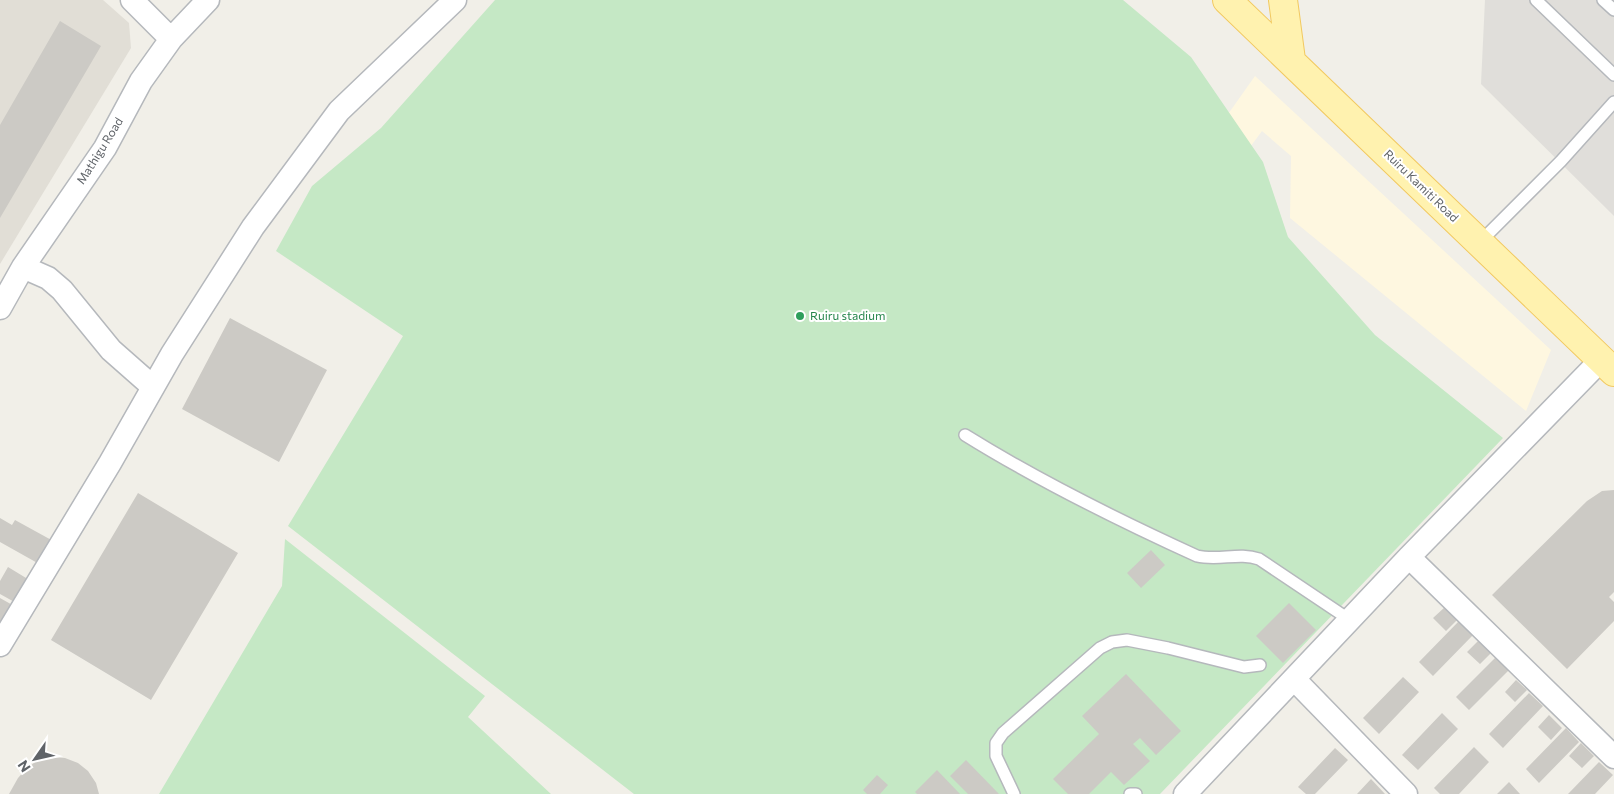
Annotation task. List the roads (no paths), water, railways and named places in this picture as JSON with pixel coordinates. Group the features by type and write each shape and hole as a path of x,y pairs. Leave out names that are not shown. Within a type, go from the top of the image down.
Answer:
{"main road":[{"name":"Ruiru Kamiti Road","path":"1227,0 1608,366"},
{"path":"1283,0 1291,60"}],"street":[{"path":"132,0 171,39"},
{"name":"Mathigu Road","path":"0,308 23,267 105,148 141,81 171,39 208,0"},
{"path":"0,645 110,463 172,354 253,226 339,111 455,0"},
{"path":"23,267 48,278 62,290 111,350 154,387"},
{"path":"1185,794 1409,557 1608,366"},
{"path":"1409,557 1614,757"},
{"path":"1294,679 1406,794"}],"lane":[{"path":"1536,0 1614,75"},
{"path":"1603,0 1614,10"},
{"path":"1480,242 1561,161 1614,102"},
{"path":"965,435 1028,472 1149,534 1197,556 1209,559 1251,556 1260,559 1350,620"},
{"path":"1014,794 996,756 996,743 1003,733 1100,648 1112,642 1127,640 1244,667 1260,665"},
{"path":"1130,794 1136,794"}],"place":[{"name":"Ruiru stadium","path":"800,316"}]}
